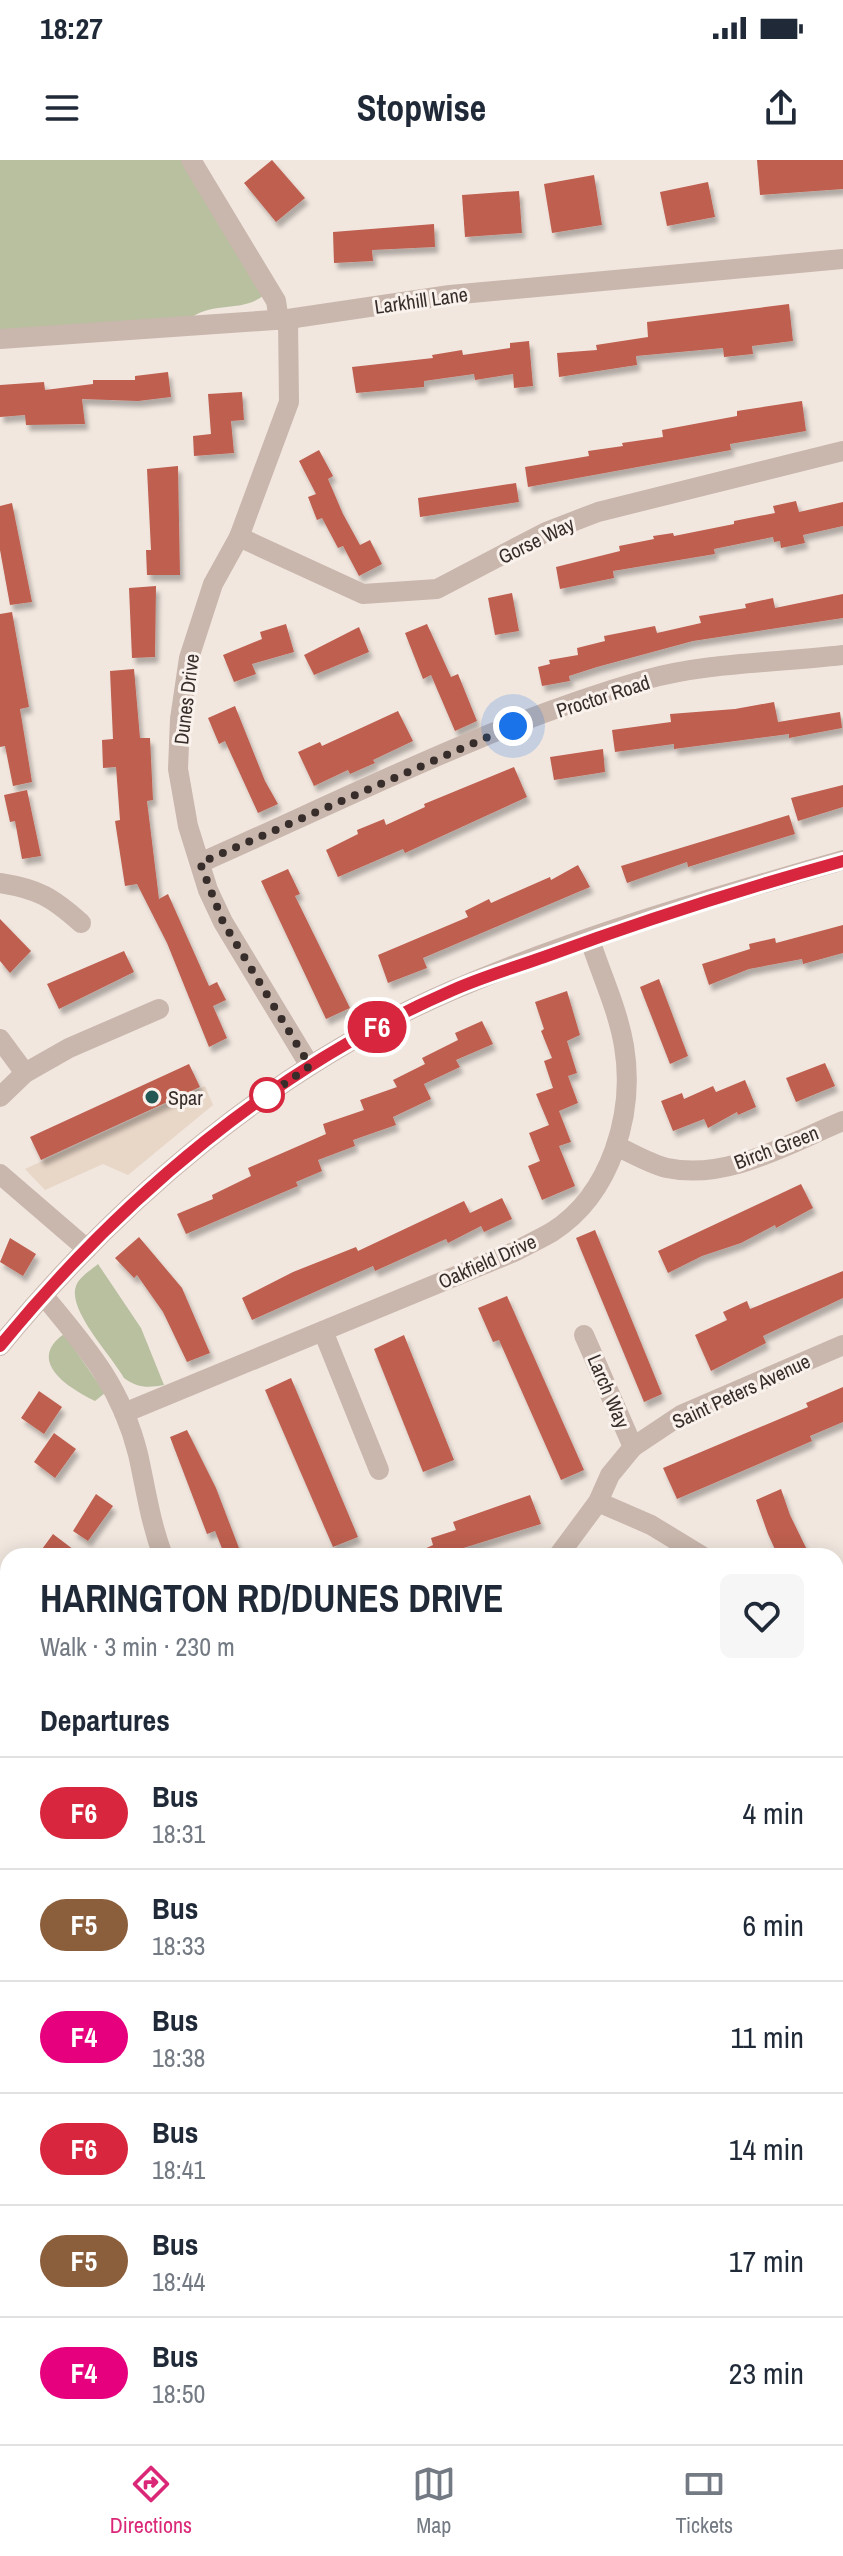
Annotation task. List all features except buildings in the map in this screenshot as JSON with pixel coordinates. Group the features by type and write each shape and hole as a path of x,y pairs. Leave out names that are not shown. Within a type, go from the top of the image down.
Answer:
{"street":[{"name":"Dunes Drive","path":"191,160 276,301 283,320 289,402 239,537 213,584 189,658 180,719 182,798 200,863 223,922 310,1066"},
{"name":"Larkhill Lane","path":"0,339 283,320 450,295 843,259"},
{"name":"Gorse Way","path":"239,537 363,594 437,589 546,532 598,512 843,451"},
{"name":"Proctor Road","path":"200,863 513,726 645,680 708,667 843,655"},
{"path":"0,1346 87,1249 150,1188 241,1113 310,1066 372,1030 453,990 590,940 843,860"},
{"path":"0,883 35,889 58,902 81,923"},
{"name":"Oakfield Drive","path":"124,1413 514,1252 554,1231 599,1181 616,1146 627,1081 624,1044 590,940"},
{"path":"0,1097 25,1073 69,1048 159,1009"},
{"path":"0,1039 25,1073"},
{"name":"Birch Green","path":"616,1146 667,1168 702,1171 755,1158 843,1121"},
{"path":"0,1174 87,1249"},
{"path":"44,1296 100,1362 124,1413 138,1453 148,1515 160,1548"},
{"path":"323,1331 379,1470"},
{"name":"Larch Way","path":"584,1335 633,1447"},
{"name":"Saint Peters Avenue","path":"564,1548 598,1502 610,1475 633,1447 681,1415 843,1345"},
{"path":"598,1502 651,1525 689,1548"}],"green space":[{"path":"0,160 182,160 265,294 248,303 211,309 192,317 0,332"},
{"path":"98,1264 141,1328 164,1385 143,1386 124,1378 84,1320 75,1296 76,1286"},
{"path":"64,1334 105,1393 95,1401 63,1381 50,1364 49,1354 53,1344"}],"shaded area":[{"path":"205,1086 213,1105 128,1175 103,1164 45,1190 25,1169"}],"bus line":[{"name":"F6","path":"0,1346 87,1249 150,1188 241,1113 310,1066 372,1030 453,990 590,940 843,861"}],"place":[{"name":"Spar","path":"152,1097"}],"route":[{"path":"267,1095 264,1098 310,1066 223,922 200,863 513,726"}]}
